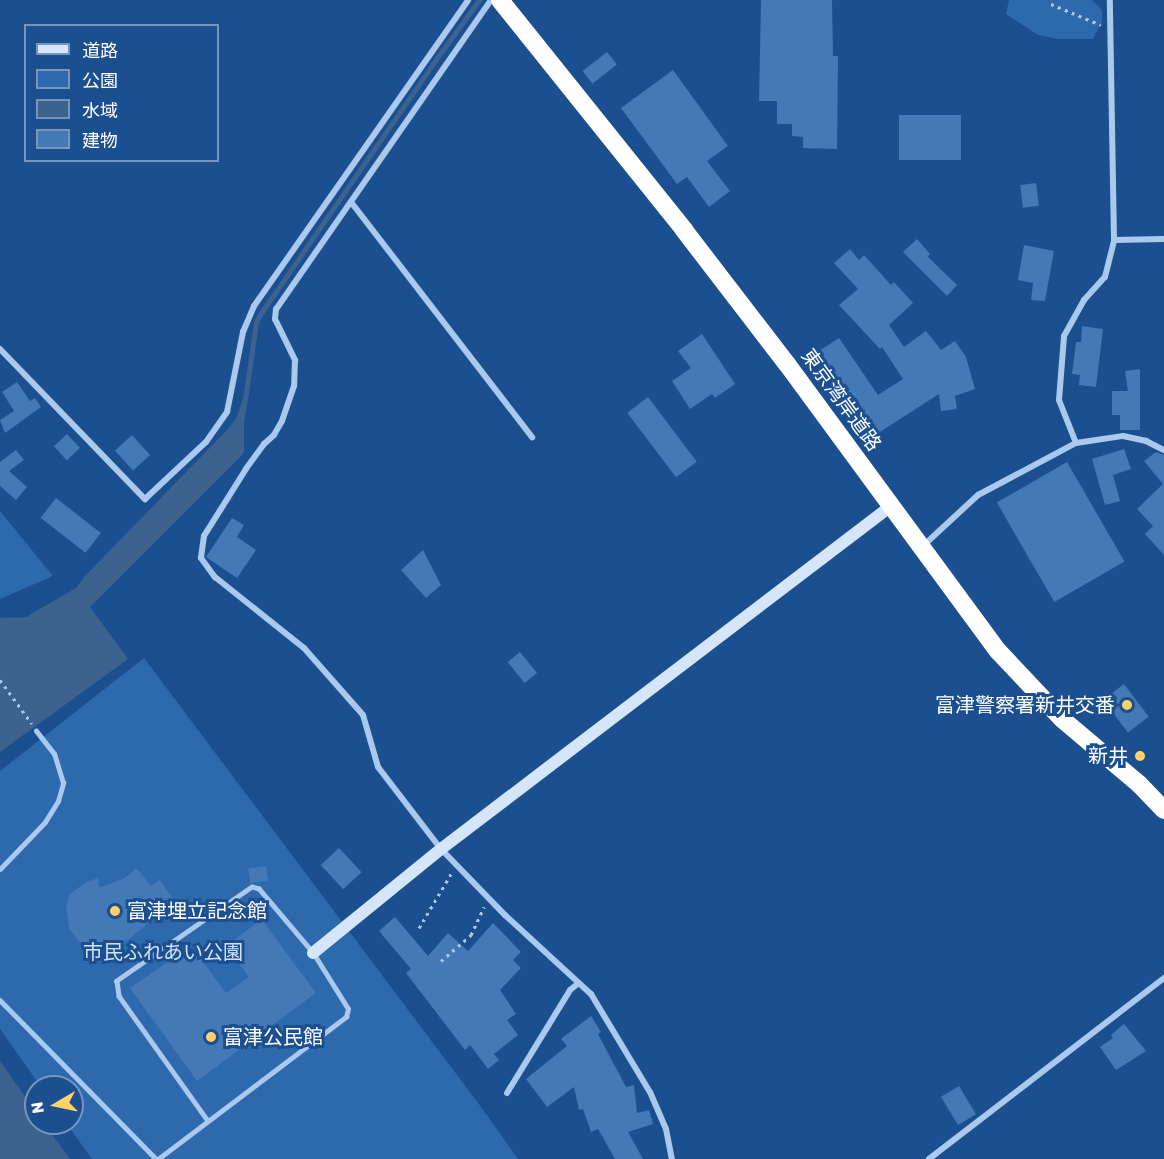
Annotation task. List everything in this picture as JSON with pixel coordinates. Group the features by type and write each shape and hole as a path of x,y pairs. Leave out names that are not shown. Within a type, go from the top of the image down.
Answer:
{"highway":[{"name":"東京湾岸道路","path":"500,0 684,230 998,651 1028,686 1164,810"}],"street":[{"path":"0,349 145,499 206,442 227,412 243,332 254,306 468,0"},
{"path":"491,0 276,309 275,319 295,360 294,387 282,421 274,435 264,444 246,469 204,536 201,558 215,577 304,648 363,715 378,767 441,849 487,897 591,994 650,1092 666,1129 672,1159"},
{"path":"1076,443 1059,400 1064,336 1084,300 1105,277 1114,240 1110,0"},
{"path":"351,202 532,437"},
{"path":"1114,240 1164,239"},
{"path":"921,548 978,495 1076,443 1123,436 1146,441 1164,450"},
{"path":"313,952 441,849 891,506"},
{"path":"929,1159 1164,978"},
{"path":"507,1093 570,990 579,983"}],"lane":[{"path":"0,869 45,822 58,801 63,783 54,754 36,731"},
{"path":"0,1000 157,1159 208,1121 346,1017 348,1009 313,952 259,889 252,887 117,981 119,996 208,1121"}],"path":[{"path":"1051,4 1111,29"},
{"path":"0,680 36,731"},
{"path":"418,928 456,866"},
{"path":"441,961 471,935 487,897"}],"green space":[{"path":"1009,0 1092,0 1102,10 1102,21 1093,39 1058,39 1038,35 1006,14"},
{"path":"0,511 53,576 0,599"},
{"name":"市民ふれあい公園","path":"144,658 518,1159 92,1159 75,1135 84,1135 84,1075 33,1075 0,1029 0,771"}],"water":[{"path":"247,387 249,394 244,421 244,453 90,607 128,659 0,752 0,618 26,617 76,588 227,430 236,419"},
{"path":"0,1061 24,1095 24,1135 53,1135 70,1159 0,1159"}],"building":[{"path":"761,0 832,0 833,56 838,56 837,149 803,148 803,137 792,136 792,124 777,124 777,101 759,101"},
{"path":"607,52 617,65 592,84 583,71"},
{"path":"673,70 728,146 707,161 730,191 709,207 687,177 677,184 621,108"},
{"path":"899,115 961,115 961,160 899,160"},
{"path":"1036,183 1039,206 1023,208 1020,185"},
{"path":"917,239 930,254 928,257 957,285 947,296 903,252"},
{"path":"1024,245 1054,251 1045,301 1031,300 1033,283 1018,280"},
{"path":"850,249 859,260 864,255 891,285 894,282 913,303 889,325 904,347 926,331 941,350 955,341 966,357 975,389 955,396 957,409 941,411 939,394 869,439 843,400 850,396 819,351 839,338 878,395 903,379 882,347 880,349 839,305 858,289 834,263"},
{"path":"1082,326 1103,329 1096,387 1079,385 1080,375 1072,374 1076,342 1081,342"},
{"path":"702,334 735,384 715,398 712,394 690,409 672,381 691,368 678,351"},
{"path":"1140,369 1140,430 1120,430 1120,415 1112,415 1112,391 1128,391 1125,371"},
{"path":"17,382 30,401 35,398 41,407 5,433 0,420 14,411 2,392"},
{"path":"648,397 697,462 676,477 627,413"},
{"path":"67,434 80,448 67,460 54,446"},
{"path":"132,435 150,455 133,470 115,450"},
{"path":"1124,449 1131,469 1113,475 1120,501 1105,505 1092,459"},
{"path":"16,450 24,460 9,471 27,487 16,500 0,486 0,462"},
{"path":"1156,452 1164,455 1164,555 1145,534 1153,526 1137,509 1163,484 1144,461"},
{"path":"1067,462 1124,562 1054,602 997,502"},
{"path":"56,498 101,533 86,553 41,518"},
{"path":"232,518 244,525 237,537 256,550 237,578 206,557"},
{"path":"423,550 441,585 426,598 401,570"},
{"path":"520,652 537,673 525,683 508,662"},
{"path":"1124,684 1149,717 1128,732 1103,700"},
{"path":"339,848 362,872 343,889 321,865"},
{"path":"266,866 268,881 250,883 248,869"},
{"name":"富津埋立記念館","path":"135,869 151,886 160,880 175,902 120,946 107,950 83,946 69,929 66,905 70,894 86,882 98,878 99,888 125,878"},
{"path":"395,917 428,956 448,933 468,951 493,923 521,952 513,960 521,968 500,990 516,1014 507,1020 518,1035 494,1054 499,1060 488,1069 470,1045 465,1050 406,973 411,969 379,931"},
{"name":"富津公民館","path":"263,921 316,993 197,1081 130,988 191,946 226,993 249,977 229,951 230,943 258,922"},
{"path":"591,1016 601,1032 598,1034 626,1087 634,1085 637,1113 649,1110 653,1124 628,1132 643,1159 615,1159 598,1129 591,1132 583,1109 579,1110 574,1087 547,1107 526,1079 567,1046 561,1039"},
{"path":"1124,1024 1146,1051 1116,1070 1100,1047 1113,1038 1111,1035"},
{"path":"959,1086 976,1114 958,1125 941,1097"}],"waterway":[{"path":"246,393 256,322 259,316 479,0"}],"place":[{"name":"富津警察署新井交番","path":"1127,705"},
{"name":"新井","path":"1140,756"},
{"name":"富津埋立記念館","path":"115,911"},
{"name":"富津公民館","path":"211,1037"}]}
